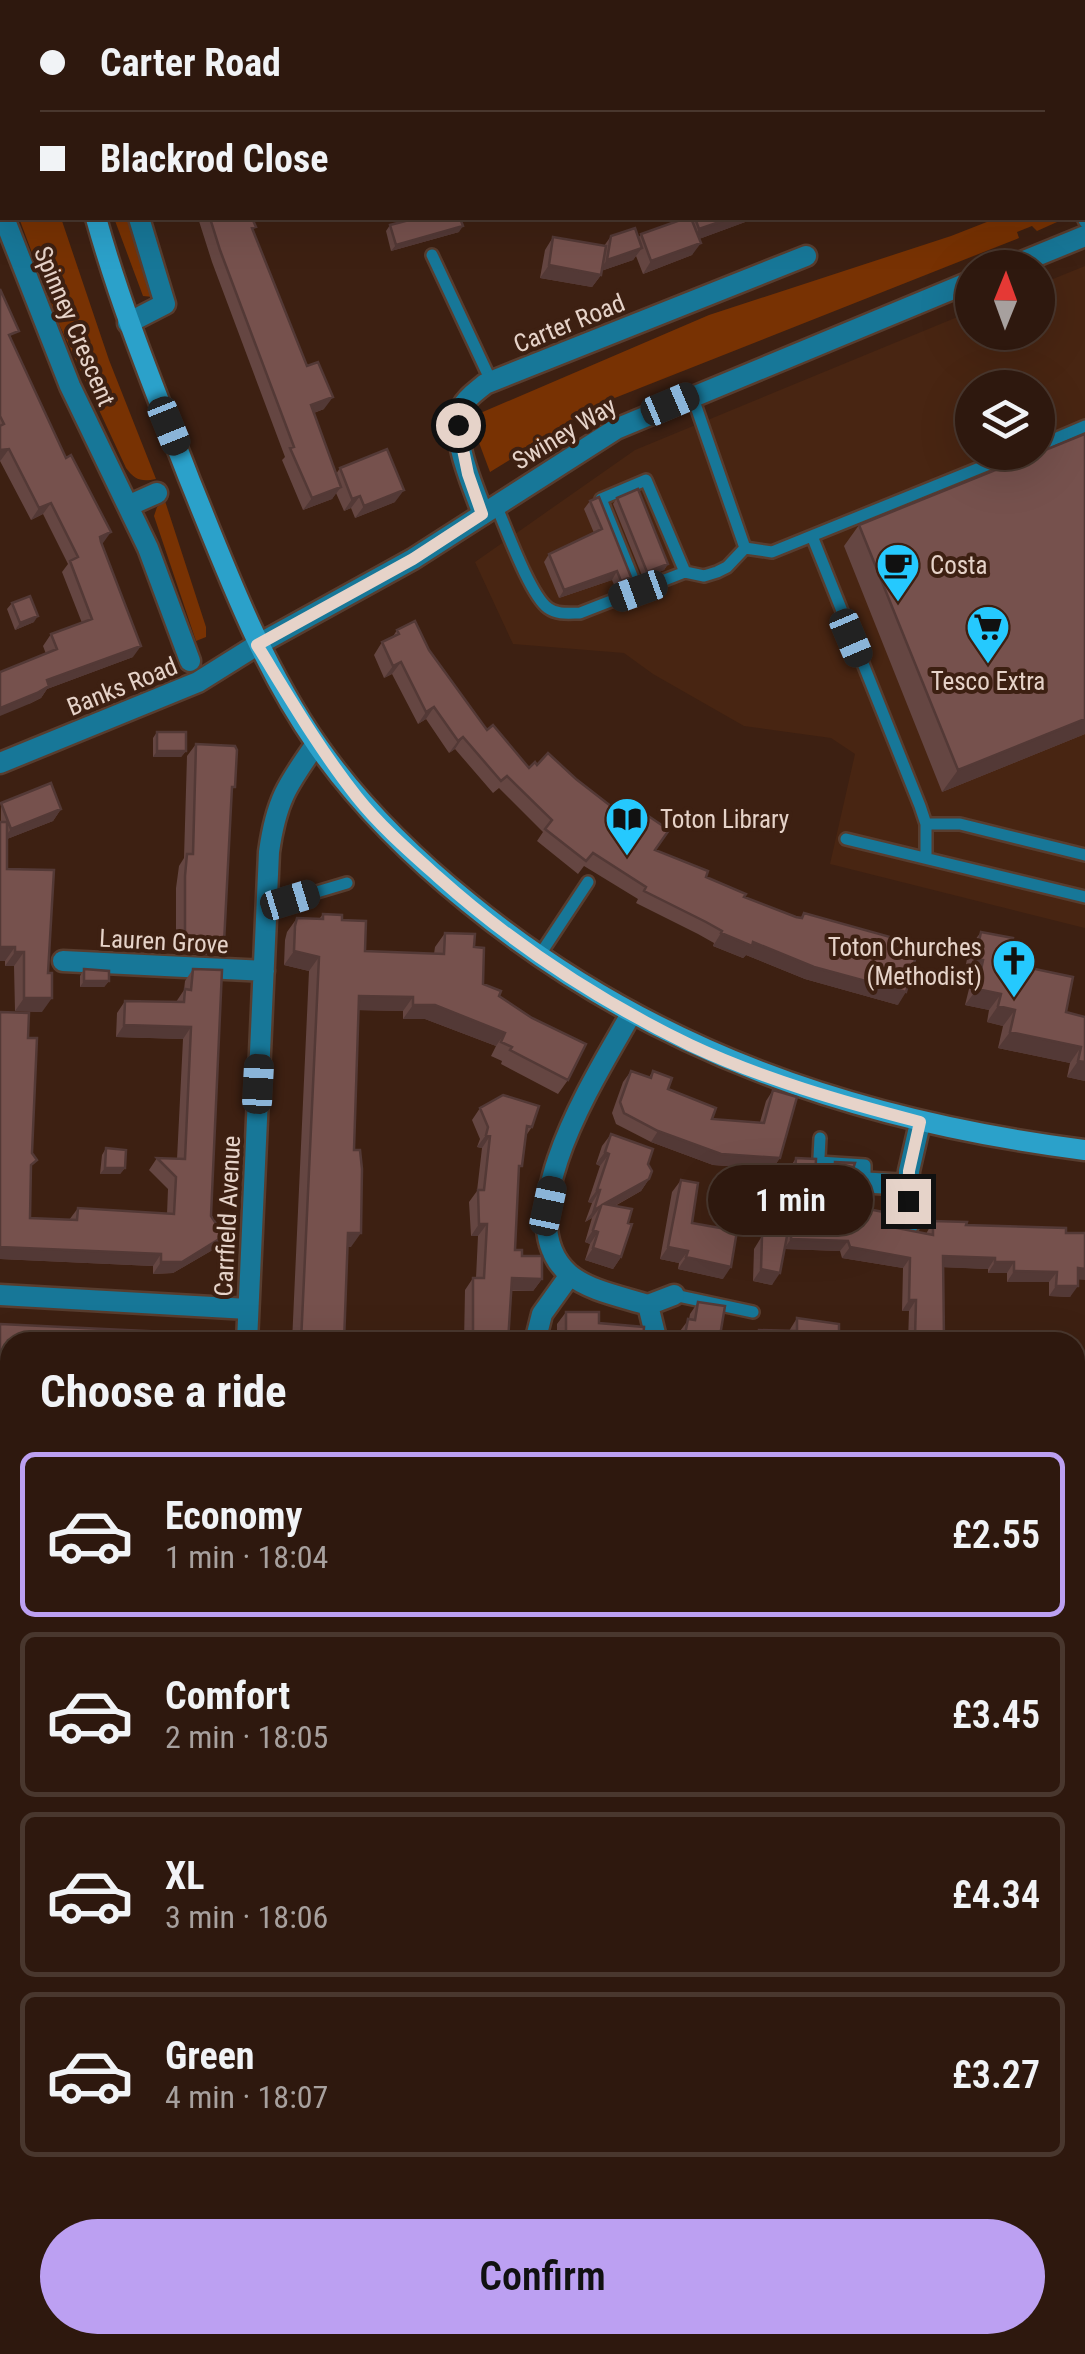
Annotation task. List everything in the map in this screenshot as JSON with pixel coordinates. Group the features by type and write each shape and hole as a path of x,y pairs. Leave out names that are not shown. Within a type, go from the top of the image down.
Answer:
{"main road":[{"path":"97,220 128,324 257,645 316,744 360,801 398,839 463,898 539,956 631,1014 728,1061 920,1122 1085,1150"}],"street":[{"name":"Spinney Crescent","path":"5,220 70,386 128,506 190,660"},
{"path":"128,324 165,304 140,220"},
{"path":"1051,250 1085,236"},
{"name":"Carter Road","path":"489,510 468,474 458,425 468,398 490,381 806,256"},
{"name":"Swiney Way","path":"257,645 413,559 616,429 692,394 955,289"},
{"path":"128,506 157,493"},
{"name":"Banks Road","path":"0,763 198,682 257,645"},
{"name":"Carrfield Avenue","path":"247,1332 274,814 316,744"},
{"name":"Lauren Grove","path":"63,961 264,971"},
{"path":"631,1014 578,1108 563,1144 547,1228 553,1253 570,1275 585,1284 648,1305 674,1296"},
{"path":"908,1224 908,1184 920,1122"},
{"path":"861,1182 908,1184"},
{"path":"537,1332 542,1314 570,1275"},
{"path":"0,1296 248,1309"},
{"path":"648,1305 655,1332"}],"lane":[{"path":"432,256 490,381"},
{"path":"692,394 745,548"},
{"path":"1055,439 1085,426"},
{"path":"745,548 772,552 975,470"},
{"path":"638,591 601,499 646,480 685,572"},
{"path":"489,510 550,610 580,613 685,572 704,576 717,572 745,548"},
{"path":"812,536 926,824 926,858"},
{"path":"926,824 960,824 1085,856"},
{"path":"846,839 1085,897"},
{"path":"267,900 290,900 347,882"},
{"path":"539,956 588,882"},
{"path":"816,1216 820,1138"},
{"path":"818,1162 865,1165 861,1182"},
{"path":"674,1296 754,1312"}],"shaded area":[{"path":"20,220 62,220 109,360 156,479 139,479 126,468 58,322"},
{"path":"115,220 129,220 153,297 143,296"},
{"path":"992,220 1062,220 1037,231 1032,226 1017,232 1019,238 989,250 955,250 955,263 602,403 490,472 475,432 478,414 709,315"},
{"path":"1085,266 1085,928 830,864 855,754 831,738 744,726 624,653 513,644 475,562 635,450 955,318 955,350 1055,350 1055,278"},
{"path":"165,501 206,627 206,637 196,641 154,516"}],"building":[{"path":"211,220 253,220 256,227 252,228 307,366 318,362 333,397 311,405 341,487 312,498 290,448 294,447"},
{"path":"409,220 461,220 463,226 396,245 390,225"},
{"path":"680,220 692,220 701,243 651,261 641,234"},
{"path":"696,220 725,220 699,229"},
{"path":"635,228 642,248 607,260 611,236"},
{"path":"553,237 606,246 601,275 549,265"},
{"path":"0,289 19,331 9,335 66,458 71,455 111,532 100,537 101,542 141,646 47,680 49,686 0,708 0,672 57,649 51,634 92,619 70,561 78,557 51,503 39,508 9,449 0,450 0,426 4,424 0,416"},
{"name":"Tesco Extra","path":"1085,434 1085,719 958,770 859,525 996,470 1055,470 1055,446"},
{"path":"387,449 404,490 364,506 360,496 352,499 340,468"},
{"path":"638,489 668,564 647,572 617,498"},
{"path":"599,497 631,577 621,581 617,571 564,590 549,554 602,529 590,501"},
{"path":"30,596 38,616 20,623 12,603"},
{"path":"415,621 429,650 487,730 493,725 529,768 548,753 630,821 638,809 669,830 655,850 708,871 706,877 746,894 744,897 796,917 802,918 804,913 919,945 906,992 814,967 753,942 752,946 644,891 646,887 593,853 586,861 545,829 552,820 507,776 501,781 463,737 458,741 434,707 426,712 401,662 393,666 382,642"},
{"path":"157,732 186,732 186,751 157,751"},
{"path":"196,744 235,746 237,750 224,943 185,941 185,876 187,854 193,854"},
{"path":"51,783 61,809 11,829 1,803"},
{"path":"0,822 7,822 7,869 54,870 48,973 52,973 52,998 24,998 24,952 15,952 15,947 0,947"},
{"path":"323,914 366,921 365,951 444,954 445,933 475,934 474,947 484,948 483,984 501,991 499,996 532,1018 586,1044 568,1080 510,1050 512,1047 501,1042 505,1033 435,1005 413,1005 413,997 359,996 354,1150 360,1150 362,1169 361,1233 348,1233 344,1332 301,1332 319,957 294,951 295,926 297,918 323,919"},
{"path":"981,932 1013,938 1007,963 1073,977 1066,1012 1085,1017 1085,1062 1078,1061 1081,1047 1010,1032 1015,1010 998,1006 1001,994 977,989 983,960 975,959"},
{"path":"84,969 109,971 109,981 84,981"},
{"path":"193,969 222,970 211,1216 224,1236 182,1262 161,1262 161,1254 0,1247 0,1012 29,1013 28,1038 37,1038 32,1153 37,1160 31,1165 30,1218 77,1220 78,1208 174,1214 176,1177 157,1158 185,1159 191,1027 124,1025 125,1001 184,1002 185,989 191,990"},
{"path":"631,1071 651,1078 653,1071 672,1078 668,1089 716,1108 712,1119 764,1123 773,1090 797,1097 780,1158 721,1154 658,1131 624,1113 620,1102"},
{"path":"503,1095 539,1106 532,1127 527,1126 519,1166 515,1250 522,1250 522,1256 542,1256 542,1279 512,1278 509,1332 473,1332 473,1278 484,1278 487,1224 479,1224 478,1190 484,1190 490,1136 486,1135 488,1127 480,1108"},
{"path":"611,1134 653,1149 649,1179 604,1204 632,1209 628,1223 632,1224 621,1257 593,1248 598,1232 593,1230 601,1206 594,1210 597,1190"},
{"path":"106,1148 126,1150 125,1168 105,1168"},
{"path":"796,1158 816,1159 814,1205 822,1215 832,1207 835,1162 855,1163 852,1172 857,1183 857,1207 894,1214 892,1227 933,1235 933,1221 1066,1228 1066,1233 1085,1233 1085,1269 1078,1268 1078,1286 1056,1286 1057,1272 1014,1271 1014,1262 995,1262 995,1258 943,1256 944,1332 915,1332 916,1300 909,1300 910,1258 850,1247 848,1241 791,1239"},
{"path":"681,1180 698,1183 692,1223 737,1231 731,1267 686,1257 688,1251 668,1247"},
{"path":"791,1215 780,1273 761,1269 762,1236"},
{"path":"698,1302 725,1306 721,1332 686,1332 688,1319 695,1320"},
{"path":"566,1312 599,1312 599,1323 644,1327 644,1332 566,1332"},
{"path":"797,1318 839,1324 839,1332 759,1332 759,1330 797,1331"},
{"path":"0,1324 167,1332 0,1332"}],"place":[{"name":"Costa","path":"898,603"},
{"name":"Tesco Extra","path":"988,665"},
{"name":"Toton Library","path":"627,857"},
{"name":"Toton Churches (Methodist)","path":"1014,999"}],"route":[{"path":"458,425 462,452 482,514 413,559 257,645 316,744 360,801 453,890 550,964 631,1014 708,1053 920,1122 909,1171 908,1201"}]}
